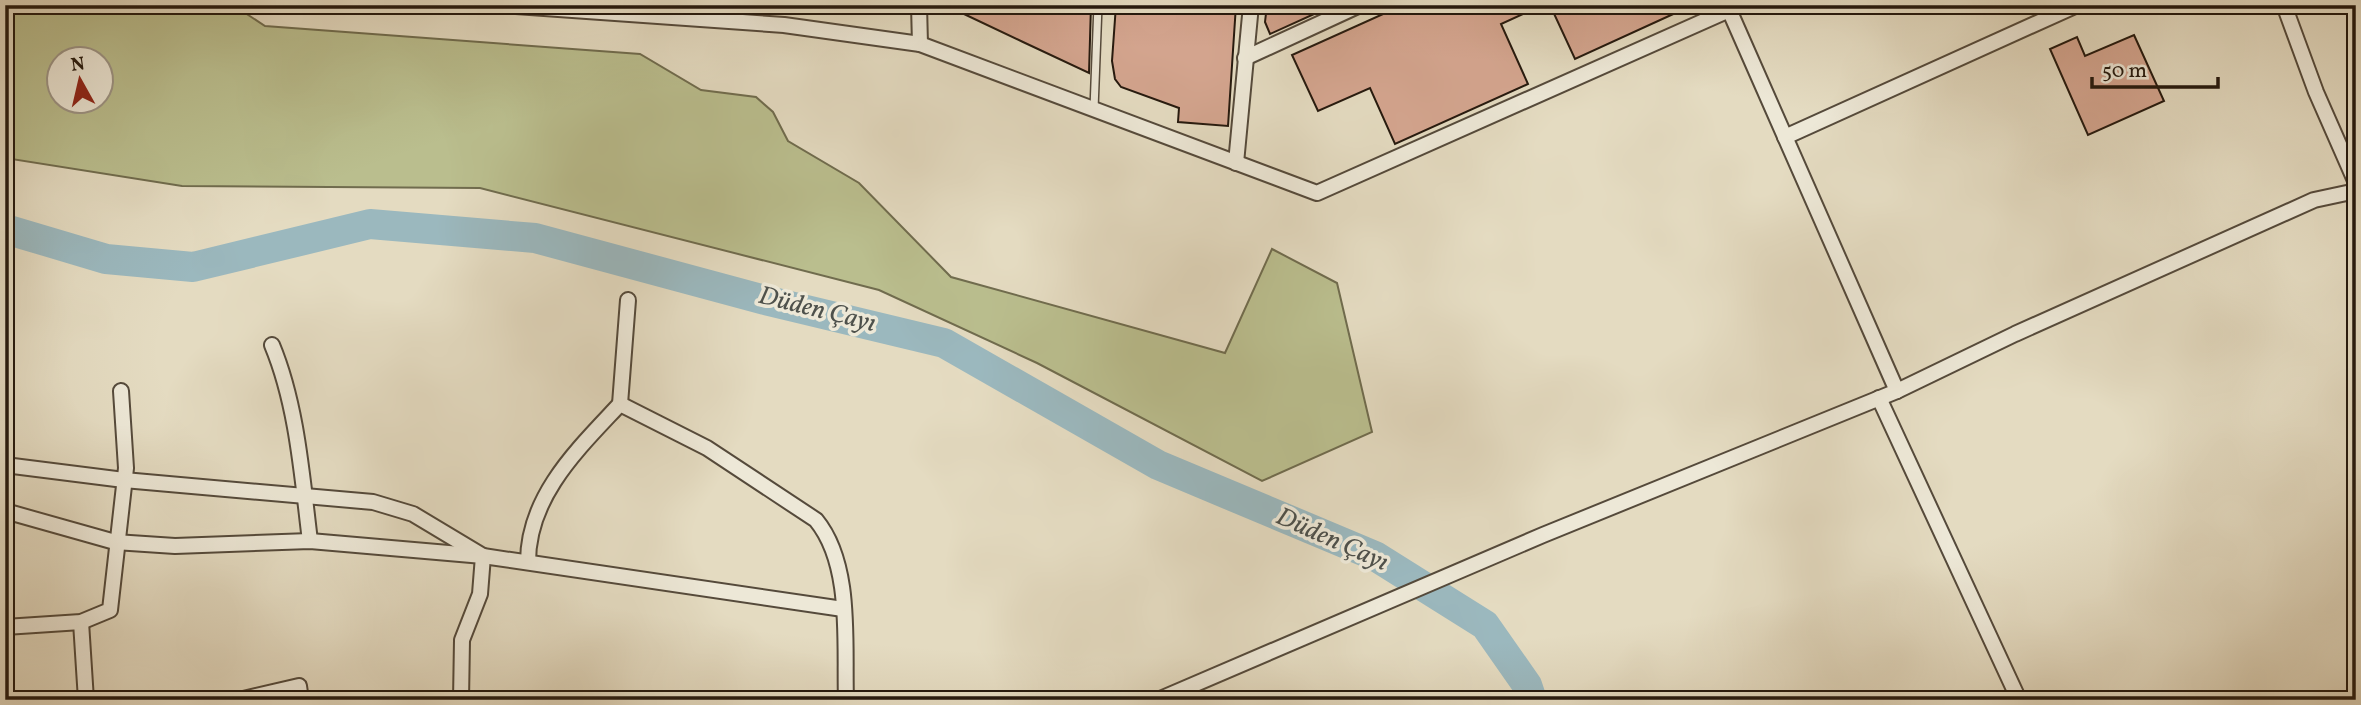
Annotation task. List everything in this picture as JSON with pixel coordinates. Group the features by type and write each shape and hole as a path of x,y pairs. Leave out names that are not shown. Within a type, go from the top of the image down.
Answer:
{"street":[{"path":"501,5 663,11 920,44 1317,193 1728,8 1897,391"},
{"path":"919,5 920,44"},
{"path":"1236,163 1251,5"},
{"path":"1245,58 1360,5"},
{"path":"1786,137 2077,5"},
{"path":"2284,5 2316,92 2356,183"},
{"path":"1158,700 1482,562 1897,391 2015,334 2314,200 2356,191"},
{"path":"528,562 533,521 564,464 620,404 628,300"},
{"path":"272,345 281,366 289,403 310,541"},
{"path":"5,627 81,622 110,610 124,480 121,391"},
{"path":"1879,398 2019,700"},
{"path":"620,404 707,448 817,520 828,534 841,572 846,700"},
{"path":"5,465 124,480 373,502 413,514 483,556"},
{"path":"5,511 116,542 175,546 310,541 483,556 842,609"},
{"path":"461,700 462,640 480,594 483,556"},
{"path":"81,622 86,700"},
{"path":"239,700 299,686 301,700"}],"lane":[{"path":"1094,110 1098,5"}],"green space":[{"path":"5,5 233,5 265,26 640,54 701,90 756,97 773,112 788,141 859,183 951,277 1225,353 1272,249 1337,283 1372,432 1262,481 1037,363 879,290 480,188 182,186 5,158"}],"building":[{"path":"945,5 1091,5 1089,73 1023,42"},
{"path":"1116,5 1236,5 1228,126 1178,122 1179,108 1121,87 1115,79 1112,61"},
{"path":"1267,5 1334,5 1270,34 1265,22"},
{"path":"1403,5 1543,5 1501,24 1528,84 1395,144 1370,88 1318,111 1292,55"},
{"path":"1550,5 1693,5 1575,59"},
{"path":"2134,35 2164,101 2088,135 2050,49 2077,37 2085,56"}],"waterway":[{"name":"Düden Çayı","path":"5,229 106,259 193,267 370,224 535,238 765,300 944,343 1158,465 1375,556 1485,625 1527,685 1532,700"}]}
